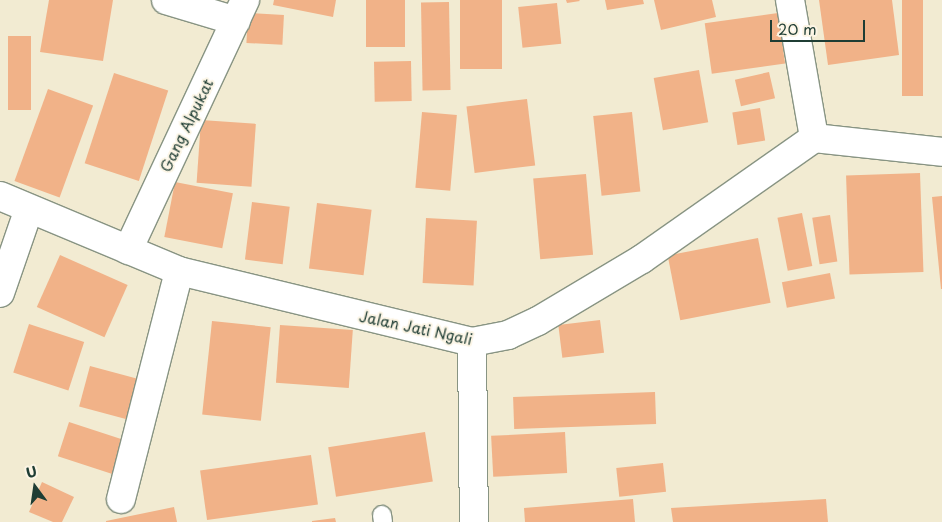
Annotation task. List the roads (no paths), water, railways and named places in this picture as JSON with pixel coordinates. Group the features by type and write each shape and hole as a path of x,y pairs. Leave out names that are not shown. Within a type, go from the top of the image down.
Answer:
{"street":[{"path":"166,0 240,10"},
{"path":"790,0 814,138 942,152"},
{"name":"Gang Alpukat","path":"128,250 240,10"},
{"name":"Jalan Jati Ngali","path":"0,196 179,271 472,342 508,335 538,321 610,278 814,138"},
{"path":"0,293 29,209"},
{"path":"121,499 179,271"},
{"path":"472,342 474,522"}]}
